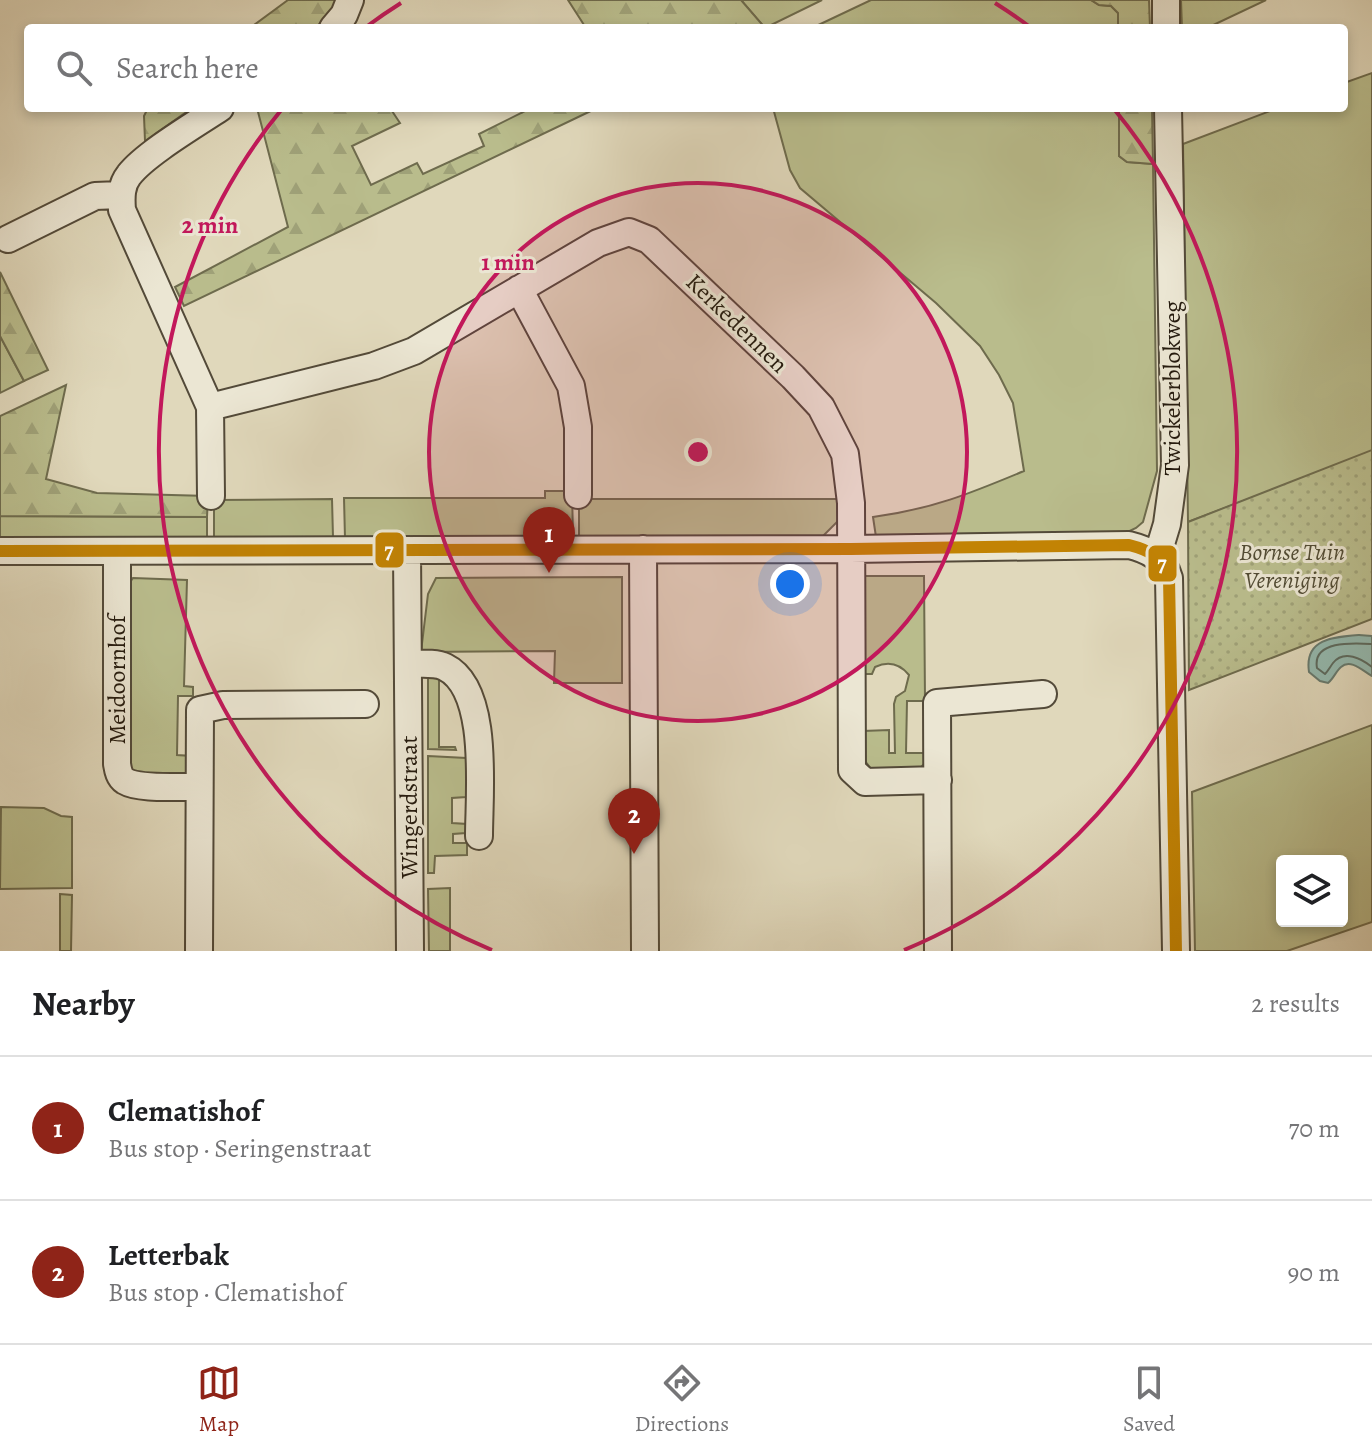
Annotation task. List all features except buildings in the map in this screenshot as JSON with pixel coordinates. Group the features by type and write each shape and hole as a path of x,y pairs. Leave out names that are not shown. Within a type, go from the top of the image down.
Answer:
{"street":[{"path":"336,24 350,0"},
{"path":"1166,0 1166,24"},
{"path":"211,496 210,407 122,210 120,195 127,176 139,165 214,112"},
{"name":"Twickelerblokweg","path":"1157,557 1167,524 1175,465 1168,112"},
{"path":"8,239 95,196 120,195"},
{"name":"Kerkedennen","path":"210,407 374,366 414,351 598,243 629,232 649,240 821,407 845,454 851,503 852,770 865,782 938,780"},
{"path":"519,289 571,386 578,427 578,495"},
{"path":"0,551 851,549 1129,545 1148,549 1165,567 1169,578 1176,951"},
{"path":"643,549 645,951"},
{"name":"Wingerdstraat","path":"407,550 410,951"},
{"name":"Meidoornhof","path":"117,551 119,774 123,780 138,785 198,787"},
{"path":"408,664 442,665 466,685 473,703 479,757 479,836"},
{"path":"938,951 937,703 1043,694"},
{"path":"199,951 200,710 223,705 365,704"}],"green space":[{"path":"288,0 338,0 334,15 319,24 255,24"},
{"path":"568,0 741,0 762,24 583,24"},
{"path":"741,0 822,0 773,24 762,24"},
{"path":"871,0 1091,0 1099,5 1111,6 1118,13 1118,24 820,24"},
{"path":"1091,0 1149,0 1150,24 1118,24 1118,13 1111,6 1099,5"},
{"path":"1181,0 1266,0 1215,24 1182,24"},
{"path":"1372,73 1372,452 1188,522 1183,144 1267,112 1348,112 1348,82"},
{"path":"146,112 186,112 145,141"},
{"path":"258,112 393,112 400,123 352,146 371,185 417,163 423,174 484,146 479,134 523,112 589,112 184,306 175,287 288,227"},
{"path":"774,112 1119,112 1119,156 1127,162 1153,164 1157,471 1143,522 1117,537 876,537 873,517 950,500 1024,471 1013,403 980,346 936,303 800,188 790,170"},
{"path":"1119,112 1152,112 1153,164 1127,162 1119,156"},
{"path":"0,272 48,370 24,381 0,336"},
{"path":"0,336 24,381 0,393"},
{"path":"66,385 46,479 97,493 208,496 207,517 0,516 0,416"},
{"name":"Bornse Tuin Vereniging","path":"1372,450 1372,619 1189,690 1188,522"},
{"path":"545,491 572,491 573,536 345,538 344,498 545,498"},
{"path":"332,499 333,537 214,538 214,500"},
{"path":"579,499 839,499 842,517 823,536 579,536"},
{"path":"0,516 207,517 207,538 0,539"},
{"path":"864,576 924,576 925,701 907,701 906,753 925,753 924,764 918,770 872,770 865,761 863,731 889,730 889,753 895,753 894,704 896,697 905,691 909,675 902,668 889,664 875,667 872,674 862,674"},
{"path":"622,577 622,683 554,683 555,651 421,652 428,594 436,578"},
{"path":"133,578 187,580 184,686 193,687 193,696 178,696 177,755 192,756 191,767 181,778 134,773 130,768 128,585"},
{"path":"428,673 439,673 439,747 455,747 456,750 428,749"},
{"path":"1372,725 1372,922 1287,951 1195,951 1192,792"},
{"path":"428,756 466,758 466,797 452,798 452,823 467,824 466,833 453,834 453,843 467,843 467,855 435,856 434,873 428,873"},
{"path":"1,807 44,808 61,816 72,817 72,888 0,889"},
{"path":"450,888 450,951 429,951 428,889"},
{"path":"60,894 72,895 71,951 60,951"}],"water":[{"path":"1372,636 1372,676 1349,664 1341,667 1328,683 1309,672 1311,653 1316,646 1330,639"}],"transit line":[{"name":"7","path":"0,551 1136,547 1159,560 1169,578 1176,951"}],"place":[{"name":"Clematishof","path":"549,573"},
{"name":"Letterbak","path":"634,854"}]}
